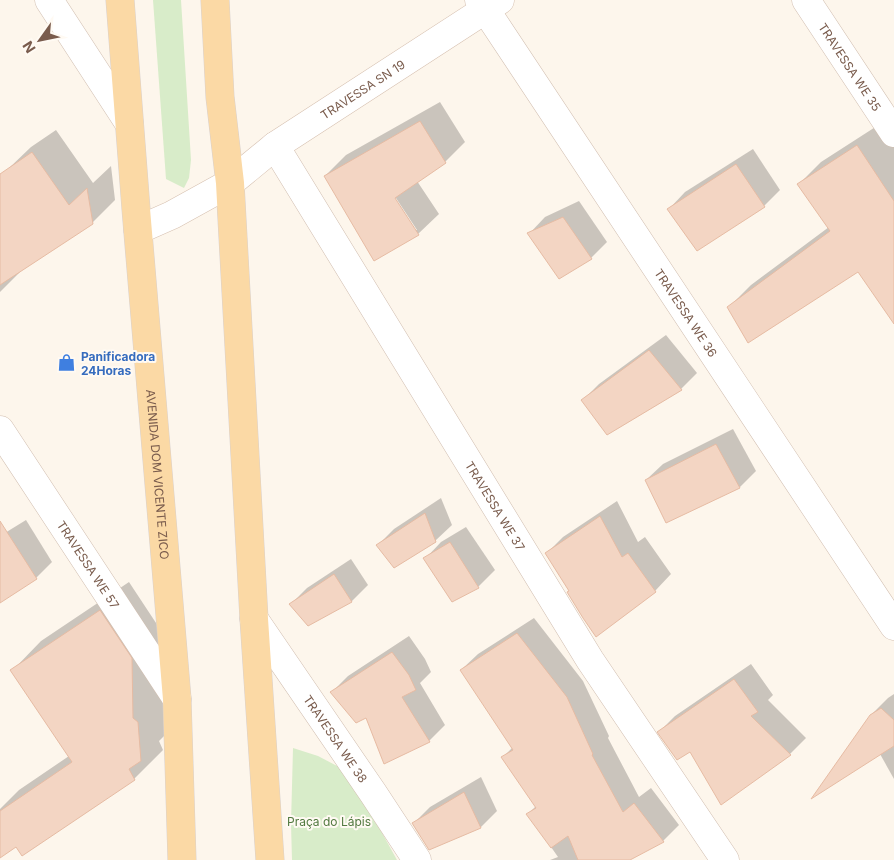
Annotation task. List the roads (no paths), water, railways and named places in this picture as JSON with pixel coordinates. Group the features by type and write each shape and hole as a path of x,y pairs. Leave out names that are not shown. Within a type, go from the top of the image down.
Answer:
{"main road":[{"name":"AVENIDA DOM VICENTE ZICO","path":"120,0 176,699 182,860"},
{"path":"215,0 220,97 230,183 254,619 270,860"}],"street":[{"path":"49,0 129,123"},
{"name":"TRAVESSA WE 35","path":"806,0 894,133"},
{"name":"TRAVESSA SN 19","path":"138,230 172,216 230,183 276,146 488,3"},
{"name":"TRAVESSA WE 36","path":"488,3 894,626"},
{"name":"TRAVESSA WE 37","path":"276,146 590,660 725,860"},
{"name":"TRAVESSA WE 57","path":"0,430 176,699"},
{"name":"TRAVESSA WE 38","path":"254,619 417,860"}],"place":[{"name":"Panificadora 24Horas","path":"67,363"}],"park label":[{"name":"Praça do Lápis","path":"329,821"}]}
